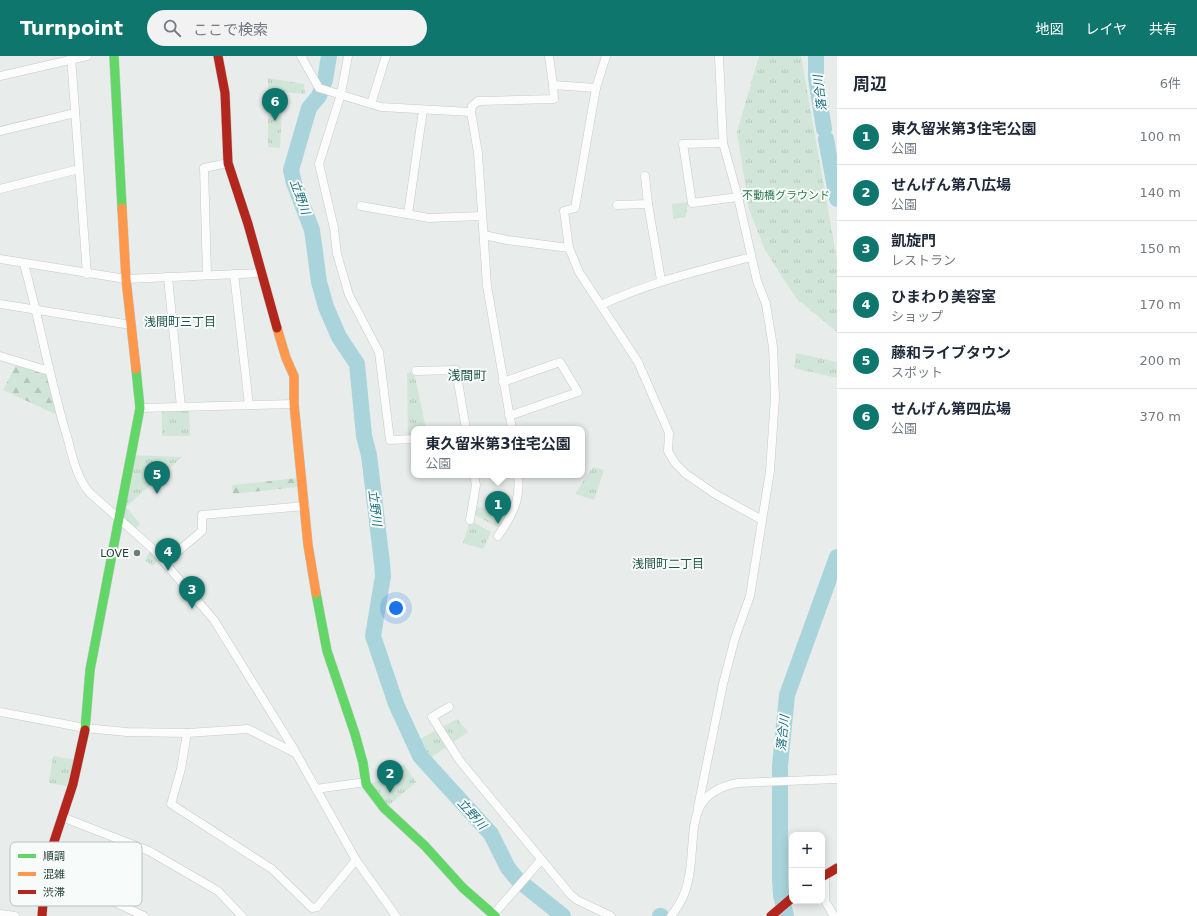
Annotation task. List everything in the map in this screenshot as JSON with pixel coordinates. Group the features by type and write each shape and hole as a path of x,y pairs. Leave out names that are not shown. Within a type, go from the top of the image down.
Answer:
{"street":[{"path":"0,76 71,58 87,56"},
{"path":"53,842 73,784 85,728 90,670 140,408 126,279 114,56"},
{"path":"218,56 225,93 228,163 248,224 286,358 294,376 294,404 308,546 327,651 355,734 363,763 366,782 384,808 425,846 463,888 493,916 541,860"},
{"path":"301,56 319,88 337,94 381,107 471,112"},
{"path":"348,56 319,164 334,228 337,254 349,295 379,352 390,440 411,439"},
{"path":"371,104 386,56"},
{"path":"511,426 488,293 478,153 471,112 472,106 478,100 554,99 549,56"},
{"path":"606,56 596,88 575,208 564,211 569,248 579,272 638,362 669,434 668,451 675,463 686,474 715,494 762,520"},
{"path":"673,916 686,891 689,879 693,828 723,684 735,638 750,596 770,471 774,405 773,347 766,304 757,281 738,197 723,143 719,56"},
{"path":"71,58 87,274"},
{"path":"553,84 596,88"},
{"path":"408,214 422,110"},
{"path":"0,131 75,113"},
{"path":"723,143 683,144 692,203 738,197"},
{"path":"207,276 204,168 228,163"},
{"path":"0,189 79,169"},
{"path":"645,176 648,204 661,280"},
{"path":"617,205 648,204"},
{"path":"361,206 429,218 482,216"},
{"path":"484,235 507,240 569,248"},
{"path":"601,305 636,289 661,280 751,257"},
{"path":"0,259 126,279 261,273"},
{"path":"24,264 37,311 60,418 81,482 90,493 164,562 214,620 296,753 356,860 396,916"},
{"path":"234,274 249,405"},
{"path":"168,277 181,407"},
{"path":"0,304 131,325"},
{"path":"0,356 50,371"},
{"path":"503,382 560,362 578,392 509,416"},
{"path":"416,371 456,370 465,426"},
{"path":"140,408 294,404"},
{"path":"470,520 476,485 475,478"},
{"path":"498,536 511,519 520,490 518,478"},
{"path":"164,562 202,531 202,515 305,506"},
{"path":"449,707 432,717 437,728 460,761 541,860 577,900 611,916"},
{"path":"0,712 85,728 127,732 187,733 248,729 296,753"},
{"path":"187,733 181,769 171,804 272,869 312,908 317,907 356,860"},
{"path":"698,807 707,796 727,785 764,780 837,779"},
{"path":"316,789 366,782"},
{"path":"62,817 126,842"},
{"path":"142,848 218,891 242,916"},
{"path":"825,875 837,868"},
{"path":"773,914 789,901"},
{"path":"825,901 834,916"},
{"path":"42,916 43,906"},
{"path":"123,906 144,916"},
{"path":"0,914 15,916"}],"green space":[{"name":"不動橋グラウンド","path":"759,56 801,56 837,260 837,332 796,298 765,250 749,209 737,132"},
{"path":"268,78 304,84 305,94 283,92 280,148 268,147"},
{"path":"691,202 691,205 687,206 686,217 673,219 672,204"},
{"path":"796,353 837,362 837,378 794,368"},
{"path":"17,363 47,373 57,415 3,390"},
{"path":"414,372 425,426 411,426 411,438 408,438 407,373"},
{"path":"189,408 190,436 162,436 162,409"},
{"path":"131,455 182,457 126,507 140,524 134,530 160,559 152,566 145,560 151,549 118,519"},
{"path":"593,467 604,470 594,500 575,494"},
{"path":"297,478 297,487 233,494 232,485"},
{"path":"477,507 511,512 501,529 475,515"},
{"path":"470,520 491,532 483,549 463,543"},
{"path":"457,719 468,732 429,759 418,740"},
{"path":"53,756 78,760 71,787 49,783"},
{"path":"404,764 416,782 388,806 370,785"}],"waterway":[{"name":"立野川","path":"329,56 325,80 319,96 309,108 291,170 294,183 312,230 319,282 326,307 339,337 357,364 364,436 369,455 383,576 373,636 396,704 420,756 491,834 508,868 518,880 563,916"},
{"name":"落合川","path":"816,56 816,78 824,129"},
{"name":"落合川","path":"826,139 837,199"},
{"name":"落合川","path":"786,916 781,895 780,880 780,766 787,695 837,557"}],"traffic: fast":[{"path":"114,56 122,208"},
{"path":"85,730 90,670 140,408 136,369"},
{"path":"316,593 327,651 355,734 363,763 366,784 384,808 425,846 463,888 495,916"}],"traffic: slow":[{"path":"122,208 126,279 136,369"},
{"path":"277,328 286,358 294,376 294,404 308,545 316,593"}],"traffic: jam":[{"path":"218,56 225,93 228,163 248,224 277,328"},
{"path":"54,842 73,784 85,730"},
{"path":"825,875 837,868"},
{"path":"771,916 789,901"},
{"path":"42,916 43,906"}],"place":[{"name":"せんげん第四広場","path":"275,121"},
{"name":"藤和ライブタウン","path":"157,494"},
{"name":"東久留米第3住宅公園","path":"498,524"},
{"name":"LOVE","path":"137,553"},
{"name":"ひまわり美容室","path":"168,571"},
{"name":"凱旋門","path":"192,609"},
{"name":"せんげん第八広場","path":"390,793"}],"district":[{"name":"浅間町三丁目","path":"180,322"},
{"name":"浅間町","path":"467,375"},
{"name":"浅間町二丁目","path":"668,564"}]}
